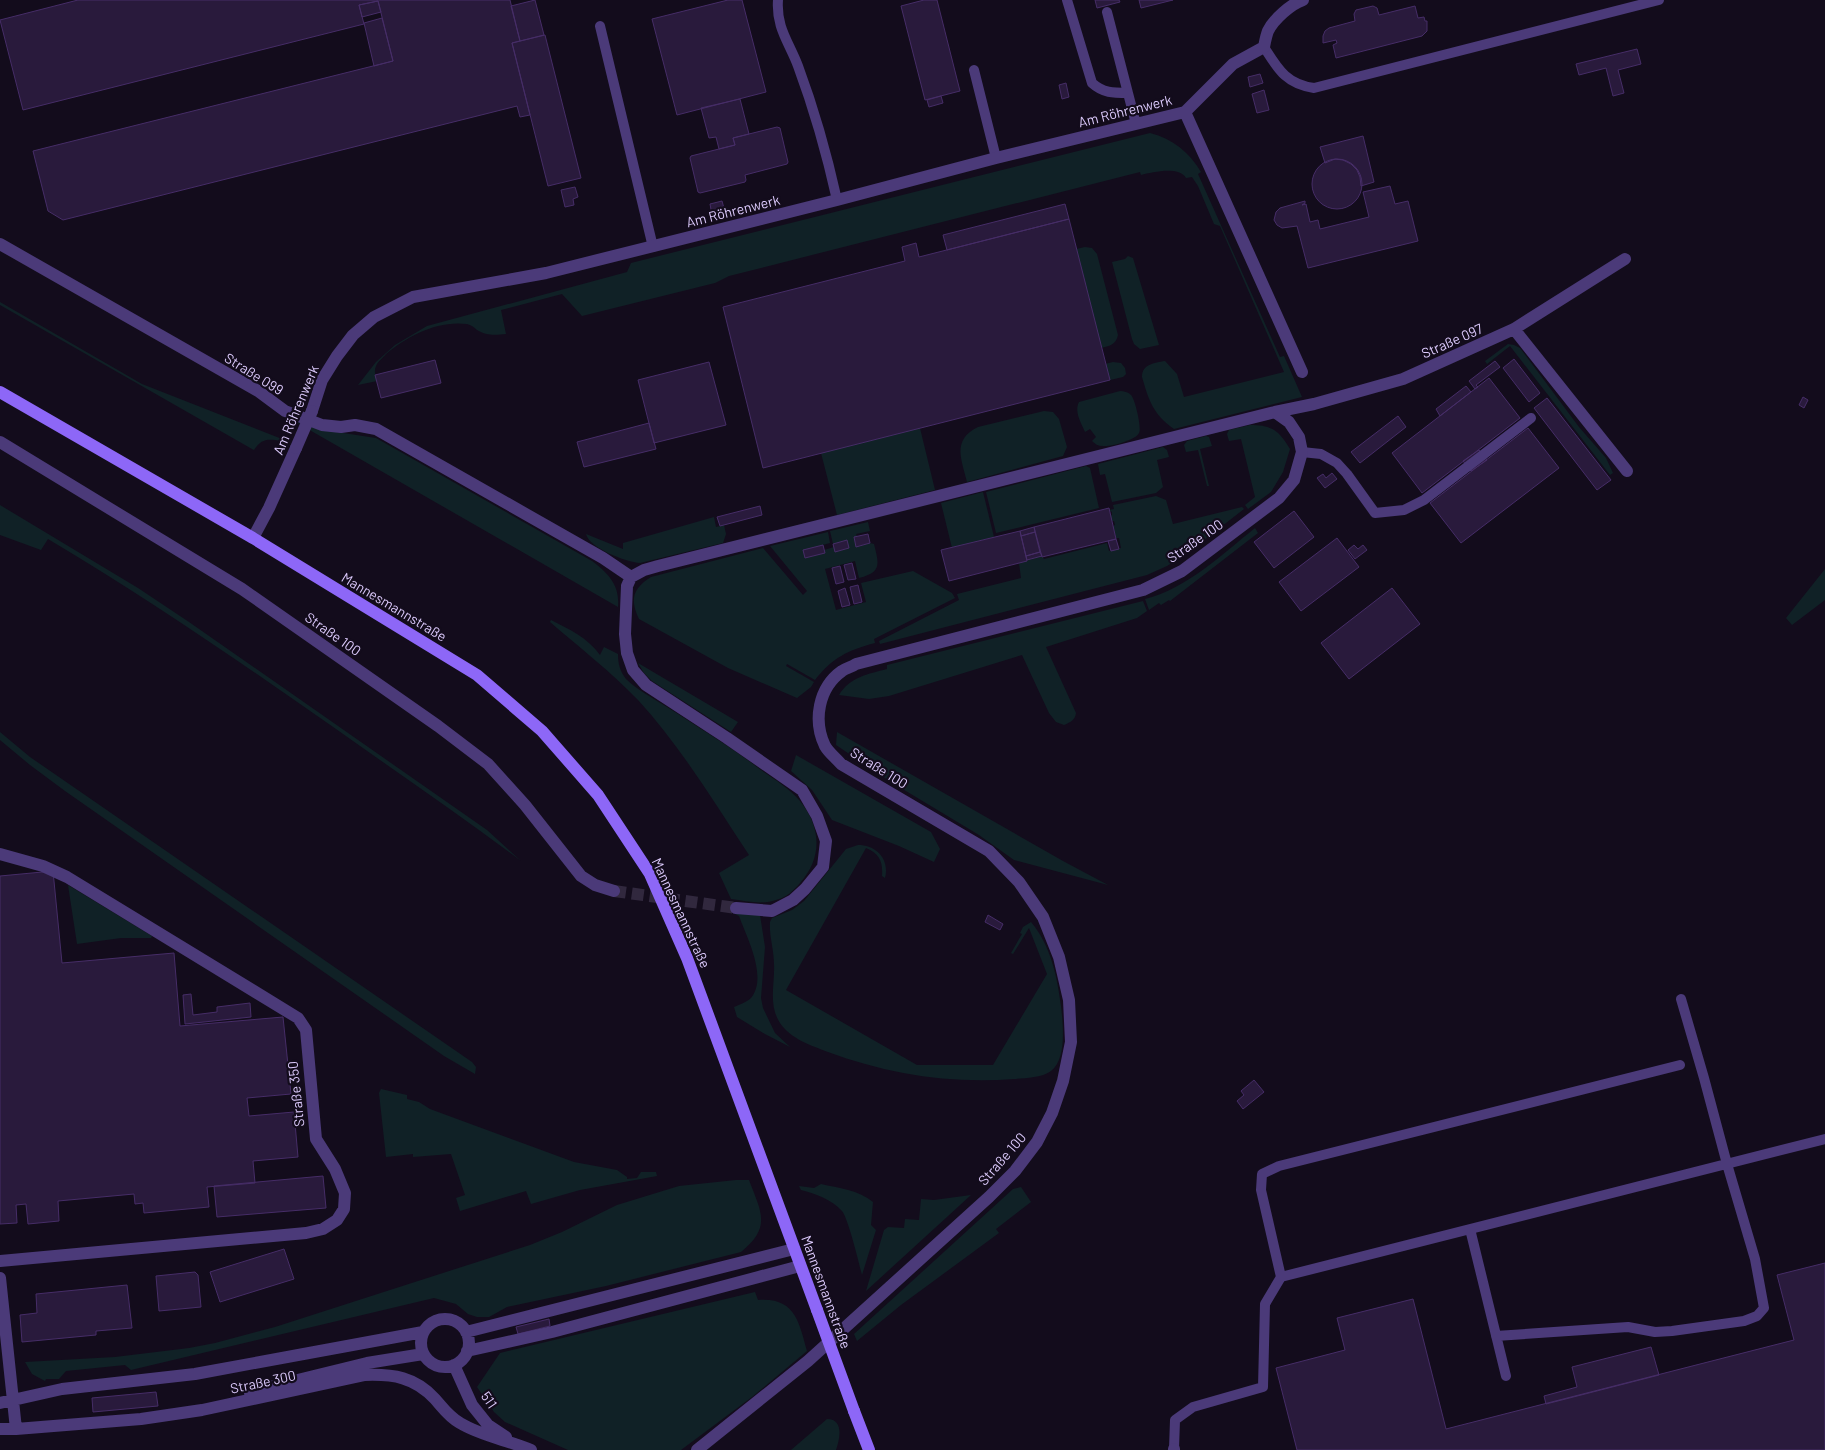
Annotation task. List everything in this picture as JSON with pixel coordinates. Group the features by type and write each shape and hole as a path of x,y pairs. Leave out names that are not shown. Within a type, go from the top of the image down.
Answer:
{"main road":[{"name":"Mannesmannstraße","path":"0,392 253,538 477,675 542,731 598,796 650,874 687,958 869,1450"}],"street":[{"path":"1264,47 1268,31 1278,18 1297,2 1303,0"},
{"name":"Am Röhrenwerk","path":"253,538 269,508 296,448 312,411 322,380 336,356 353,335 374,317 413,297 546,273 838,200 996,158 1186,112 1233,64 1264,47"},
{"path":"1186,112 1302,372"},
{"name":"Straße 099","path":"0,244 258,391 285,411 322,425 376,429 603,558 631,577"},
{"name":"Straße 097","path":"1276,412 1314,404 1403,379 1514,329 1625,259"},
{"path":"1514,329 1626,471"},
{"path":"736,908 772,911 793,900 805,889 822,867 826,841 817,816 802,790 743,748 646,685 633,670 627,653 625,634 627,586 631,577 644,570 658,566 1276,412 1288,422 1298,437 1302,452"},
{"name":"Straße 100","path":"0,442 242,589 438,726 488,764 525,805 581,876 595,885 614,890"},
{"name":"Straße 100","path":"697,1450 808,1361 1015,1172 1037,1142 1052,1113 1063,1081 1071,1042 1069,1000 1059,957 1043,918 1019,882 989,852 841,764 826,748 818,729 819,707 827,686 842,671 856,664 1143,590 1182,571 1280,498 1294,480 1302,452"},
{"name":"Straße 350","path":"0,854 43,866 67,877 298,1018 306,1030 316,1139 335,1169 345,1193 344,1208 337,1220 323,1229 306,1233 0,1261"},
{"path":"466,1332 794,1249"},
{"path":"467,1351 552,1332 800,1266"},
{"path":"0,1278 16,1429"},
{"path":"448,1319 462,1326 466,1332 469,1345 467,1351 464,1357 454,1365 447,1367 433,1364 424,1354 421,1347 423,1332 434,1321 448,1319"},
{"name":"Straße 300","path":"0,1403 62,1389 195,1374 423,1332"},
{"path":"202,1410 282,1383 367,1363 424,1354"},
{"name":"511","path":"454,1365 472,1405 488,1424 512,1442"},
{"name":"Straße 300","path":"0,1429 142,1419 202,1410 365,1376 387,1374 401,1377 424,1389 446,1413 460,1423 493,1437 512,1442"},
{"path":"512,1442 531,1450"}],"lane":[{"path":"778,0 777,8 782,33 797,64 838,200"},
{"path":"1067,0 1092,83 1099,90 1111,93 1128,93"},
{"path":"1264,47 1286,78 1301,86 1314,88 1659,0"},
{"path":"1108,12 1136,124"},
{"path":"600,26 653,247"},
{"path":"974,70 996,158"},
{"path":"1302,452 1321,454 1337,463 1375,513 1404,510 1424,500 1531,418"},
{"path":"1496,1336 1628,1327 1655,1332 1672,1331 1744,1321 1757,1316 1764,1308 1755,1259 1681,999"},
{"path":"1174,1449 1175,1420 1193,1407 1262,1387 1265,1304 1281,1277 1262,1190 1262,1174 1279,1166 1680,1065"},
{"path":"1281,1277 1825,1139"},
{"path":"1470,1229 1506,1376"}],"shaded area":[{"path":"1150,133 1180,147 1201,172 1198,174 1280,357 1284,356 1302,397 1174,429 1156,412 1142,377 1144,369 1153,364 1165,361 1177,374 1184,397 1284,372 1220,226 1214,224 1198,186 1192,177 1186,178 1183,174 1172,171 1141,175 1140,172 729,276 715,283 582,316 562,294 501,310 506,334 484,333 467,324 445,324 424,331 394,347 375,368 377,381 358,385 376,362 395,345 427,326 627,272 631,263"},
{"path":"1092,248 1097,254 1118,335 1114,343 1101,348 1076,249"},
{"path":"1128,256 1133,258 1159,345 1140,349 1134,344 1132,339 1112,262 1125,259"},
{"path":"0,302 142,384 282,439 281,441 263,441 254,450 0,305"},
{"path":"1508,344 1520,348 1579,427 1606,458 1613,473 1610,475 1510,346 1487,364 1485,361"},
{"path":"1121,363 1125,368 1126,374 1123,377 1110,380 1105,364"},
{"path":"1120,391 1127,392 1133,398 1139,420 1139,433 1137,436 1122,443 1106,446 1095,444 1092,441 1096,437 1090,429 1085,432 1077,410 1079,402"},
{"path":"273,409 330,431 376,438 592,561 612,580 617,592 618,607"},
{"path":"1044,411 1053,412 1059,419 1067,447 1063,456 967,482 960,450 964,438 970,432 978,427"},
{"path":"1250,425 1264,426 1274,430 1282,437 1290,449 1283,472 1271,492 1248,509 1245,505 1255,497 1241,439 1229,441 1227,434 1229,430"},
{"path":"920,428 935,490 837,515 821,453"},
{"path":"1206,436 1209,437 1212,446 1200,449 1209,486 1207,486 1198,450 1186,452 1184,445 1187,441"},
{"path":"1163,447 1167,450 1169,457 1157,460 1163,487 1156,493 1112,502 1105,474 1100,475 1098,464"},
{"path":"1086,466 1090,468 1099,508 996,533 986,492"},
{"path":"983,492 994,537 952,548 941,503"},
{"path":"1156,496 1166,500 1173,524 1242,507 1244,509 1190,551 1189,549 1183,553 1184,555 1167,566 1147,575 880,644 879,641 959,600 957,594 1021,578 1019,563 1042,556 1044,559 1107,543 1109,551 1121,548 1119,538 1116,538 1113,526 1115,525 1114,521 1112,521 1110,516 1112,512 1109,510 1114,509 1113,505"},
{"path":"0,505 138,588 189,622 487,830 521,861 301,704 122,584 48,539 41,550 0,535"},
{"path":"714,517 716,527 724,525 726,534 723,543 640,563 626,560 601,549 586,534 623,549 623,543"},
{"path":"868,522 870,531 856,534 857,536 854,538 857,547 870,543 874,544 878,562 875,570 859,578 855,561 825,569 836,610 866,602 861,583 913,571 952,593 955,598 874,639 875,643 849,652 834,660 815,680 787,664 786,666 814,682 811,687 797,698 728,668 639,619 636,612 634,595 640,586 651,577 763,548 803,595 807,591 770,546 828,532 830,543 804,550 805,558 825,553 824,550 834,547 835,552 849,548 847,540 833,544 830,531"},
{"path":"1255,528 1258,533 1170,601 1161,605 1159,603 1149,610 1145,599 1161,594 1190,579"},
{"path":"1825,569 1825,600 1792,625 1786,618"},
{"path":"1143,601 1147,611 1137,618 1046,647 1076,713 1072,721 1064,725 1056,722 1049,713 1022,655 889,696 869,699 839,695 854,680 887,669 887,665"},
{"path":"551,620 584,639 600,655 604,647 618,654 621,670 630,683 738,753 796,796 812,821 815,832 816,852 813,863 807,873 792,891 780,899 765,902 731,899 719,873 749,855 696,775 654,718 628,690 550,622"},
{"path":"638,663 738,722 731,732 652,681"},
{"path":"0,732 30,757 472,1062 476,1067 475,1074 444,1056 65,791 0,740"},
{"path":"837,732 1108,885 1014,860 979,835 891,782 836,745"},
{"path":"796,755 931,832 940,849 934,862 832,820 812,790 791,771"},
{"path":"858,845 871,847 880,854 885,865 885,878 882,876 880,859 875,853 866,848 786,990 917,1065 993,1065 1047,974 1029,928 1013,954 1011,953 1022,934 1020,933 1023,927 1031,922 1044,941 1052,962 1061,1006 1062,1050 1056,1066 1051,1071 1033,1077 990,1080 919,1076 850,1060 801,1041 784,1029 776,1016 773,1002 774,964 770,922 772,918 792,910 804,901 846,849"},
{"path":"68,885 152,936 151,938 121,938 77,944"},
{"path":"733,913 760,915 765,947 761,998 763,1008 775,1033 790,1047 737,1017 734,1007 751,998 756,989 757,969 751,946 739,916"},
{"path":"381,1089 407,1095 407,1099 419,1102 430,1109 574,1162 617,1170 627,1179 637,1178 641,1172 656,1172 657,1176 580,1190 531,1204 526,1191 460,1211 456,1198 465,1195 451,1154 413,1157 413,1154 386,1157 379,1093"},
{"path":"749,1180 760,1210 761,1219 757,1235 741,1252 606,1286 507,1307 489,1317 477,1317 468,1314 456,1304 434,1298 131,1370 125,1365 66,1371 59,1379 46,1379 45,1381 32,1374 25,1362 115,1357 215,1343 275,1327 530,1245 562,1232 617,1205 679,1186"},
{"path":"821,1184 855,1192 873,1202 871,1225 876,1230 862,1275 850,1231 842,1211 828,1200 801,1190 799,1186 814,1188"},
{"path":"1021,1187 1031,1202 996,1229 999,1233 901,1305 857,1341 854,1334 1013,1189"},
{"path":"971,1195 866,1291 884,1230 888,1227 904,1228 905,1219 919,1220 921,1199 934,1200"},
{"path":"755,1292 758,1300 770,1300 788,1307 798,1321 807,1351 752,1397 681,1450 568,1450 505,1422 494,1412 477,1387 500,1353"},
{"path":"827,1419 836,1422 838,1426 839,1441 836,1450 791,1450"}],"building":[{"path":"78,0 510,0 520,41 512,43 530,115 520,117 517,106 63,220 48,211 33,151 393,61 378,1 359,5 364,24 23,110 0,20"},
{"path":"535,0 544,35 520,41 511,6"},
{"path":"728,0 742,0 766,92 677,115 652,19"},
{"path":"924,0 937,0 960,91 925,100 901,6"},
{"path":"1095,0 1119,0 1120,2 1097,8"},
{"path":"1139,0 1173,0 1141,8"},
{"path":"378,1 381,12 362,17 359,5"},
{"path":"1373,6 1377,8 1379,15 1415,6 1418,18 1424,17 1425,21 1427,21 1427,31 1422,36 1336,58 1333,45 1337,43 1336,40 1323,43 1325,31 1329,28 1355,21 1354,14 1356,10"},
{"path":"382,18 393,61 374,66 364,23"},
{"path":"545,35 581,178 548,186 512,43"},
{"path":"1637,49 1641,64 1618,70 1624,93 1613,96 1606,68 1579,75 1576,64"},
{"path":"1260,74 1263,83 1250,87 1248,77"},
{"path":"1066,83 1069,97 1062,99 1059,85"},
{"path":"1264,90 1269,110 1257,113 1252,94"},
{"path":"941,96 943,103 929,107 927,100"},
{"path":"740,99 749,134 733,138 735,145 719,149 716,137 709,138 701,108"},
{"path":"777,127 780,128 787,164 745,175 745,182 698,192 691,156 735,145 733,138"},
{"path":"1363,136 1374,182 1361,186 1357,170 1351,164 1335,159 1325,163 1320,147"},
{"path":"1337,159 1351,163 1358,170 1362,184 1358,198 1351,205 1337,209 1323,205 1316,198 1312,184 1316,170 1323,163"},
{"path":"1390,186 1395,204 1408,201 1418,241 1308,268 1297,226 1282,228 1274,220 1276,212 1280,208 1305,201 1302,205 1306,204 1310,222 1318,220 1320,229 1369,217 1363,192"},
{"path":"575,187 578,197 573,199 574,205 565,207 561,190"},
{"path":"722,201 725,212 712,215 710,204"},
{"path":"1065,204 1069,219 947,250 943,235"},
{"path":"1069,219 1110,380 763,468 723,307 905,261 902,247 916,243 919,257"},
{"path":"1514,359 1540,393 1529,402 1503,368"},
{"path":"435,360 441,383 381,398 375,375"},
{"path":"1495,361 1500,367 1476,385 1478,387 1475,389 1469,381"},
{"path":"709,362 726,425 654,443 638,380"},
{"path":"1489,378 1520,418 1422,493 1392,453"},
{"path":"1466,386 1471,392 1440,416 1436,409"},
{"path":"1803,397 1808,400 1804,408 1799,405"},
{"path":"1547,398 1611,480 1597,490 1534,408"},
{"path":"1398,416 1406,427 1360,463 1351,452"},
{"path":"649,423 656,449 584,467 577,442"},
{"path":"1528,428 1559,468 1461,543 1430,503"},
{"path":"1479,450 1487,460 1471,471 1463,461"},
{"path":"1332,473 1337,479 1325,488 1317,478 1323,474 1326,478"},
{"path":"760,506 762,515 720,526 717,517"},
{"path":"1109,508 1116,539 1042,557 1034,527"},
{"path":"1294,511 1314,537 1274,568 1254,542"},
{"path":"1034,527 1035,532 1021,536 1020,531"},
{"path":"1020,531 1027,561 949,581 941,550"},
{"path":"1035,532 1040,552 1026,556 1021,536"},
{"path":"868,534 870,543 856,547 854,537"},
{"path":"1337,538 1359,567 1301,611 1279,582"},
{"path":"1116,539 1119,549 1111,551 1108,541"},
{"path":"847,540 849,548 835,552 833,544"},
{"path":"823,545 825,553 805,558 803,550"},
{"path":"1354,545 1358,549 1363,545 1367,550 1355,559 1348,550"},
{"path":"1040,552 1042,556 1027,560 1026,556"},
{"path":"852,563 856,579 848,580 844,565"},
{"path":"840,566 844,582 836,584 832,568"},
{"path":"858,585 862,602 854,604 850,587"},
{"path":"845,588 850,605 842,607 838,591"},
{"path":"1392,588 1420,624 1349,679 1321,643"},
{"path":"53,871 62,963 174,953 180,1026 283,1017 291,1094 247,1098 249,1116 294,1112 298,1157 253,1161 255,1183 207,1187 209,1207 144,1213 143,1203 135,1204 134,1194 58,1201 59,1221 28,1224 26,1204 16,1205 17,1223 0,1224 0,876"},
{"path":"988,915 1003,924 1000,930 985,922"},
{"path":"191,994 193,1015 217,1012 217,1007 250,1003 251,1017 185,1024 183,995"},
{"path":"1254,1080 1264,1092 1243,1109 1237,1101 1244,1095 1241,1091"},
{"path":"323,1176 326,1208 217,1217 214,1186"},
{"path":"284,1249 294,1279 220,1302 210,1272"},
{"path":"1825,1263 1825,1450 1297,1450 1276,1368 1345,1350 1337,1318 1413,1299 1446,1429 1794,1340 1777,1275"},
{"path":"195,1272 198,1275 201,1307 159,1311 156,1276"},
{"path":"127,1285 132,1328 96,1331 96,1335 22,1342 20,1315 37,1313 36,1294"},
{"path":"549,1319 550,1326 518,1334 516,1327"},
{"path":"1651,1347 1659,1375 1546,1404 1544,1396 1577,1387 1572,1367"},
{"path":"156,1392 158,1406 93,1412 92,1398"}],"tunnel":[{"path":"614,891 736,908"}]}
